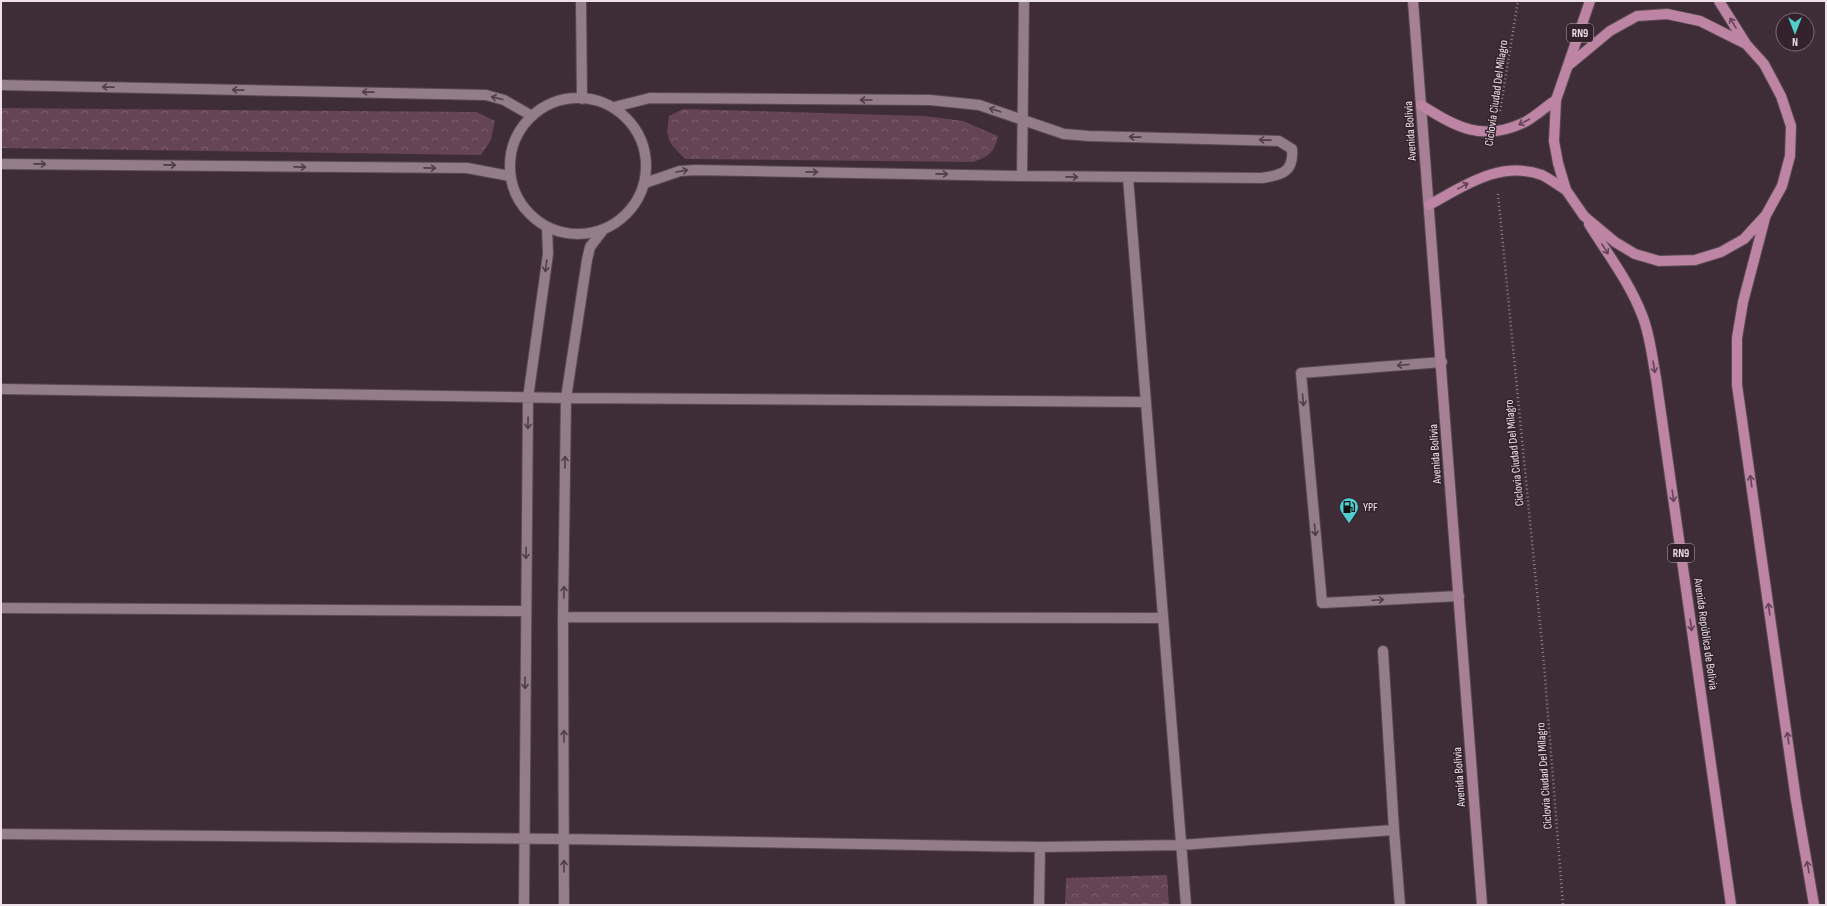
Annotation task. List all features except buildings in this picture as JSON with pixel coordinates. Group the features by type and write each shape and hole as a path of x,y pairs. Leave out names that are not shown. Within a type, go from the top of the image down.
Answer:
{"main road":[{"name":"RN9","path":"1569,64 1590,1"},
{"path":"1719,1 1746,44 1764,64 1781,96 1791,126 1790,156 1782,186 1766,215 1744,239 1721,252 1695,260 1659,261 1635,254 1615,242 1584,216 1566,190 1558,163 1554,141 1556,100 1569,64 1610,31 1637,16 1667,14 1700,21 1746,44"},
{"path":"1421,105 1451,123 1473,130 1497,132 1524,123 1556,100"},
{"path":"1429,205 1478,178 1496,172 1522,170 1542,176 1566,190"},
{"path":"1766,215 1743,302 1737,338 1737,385 1796,800 1814,905"},
{"name":"Avenida República de Bolivia","path":"1584,216 1633,294 1642,315 1649,338 1656,378 1731,905"}],"street":[{"path":"582,1 582,99"},
{"path":"1022,176 1024,1"},
{"name":"Avenida Bolivia","path":"1413,1 1442,362 1482,905"},
{"path":"1,85 486,95 504,100 532,116"},
{"path":"571,98 593,100 614,108 630,122 642,140 647,161 645,183 636,203 622,219 603,230 582,235 564,234 547,227 529,214 516,197 510,176 510,154 518,133 532,116 550,104 571,98"},
{"path":"614,108 650,98 930,100 979,105 1064,134 1279,141 1292,149 1293,161 1286,170 1279,175 1262,178 1128,178 696,170 680,171 645,183"},
{"path":"1,164 467,168 510,176"},
{"path":"1128,178 1186,905"},
{"path":"524,905 525,611 528,398 548,254 547,227"},
{"path":"564,905 563,617 566,398 587,260 590,248 603,230"},
{"path":"1442,362 1301,373 1322,603 1459,596"},
{"path":"1,389 528,398 1146,402"},
{"path":"1,608 525,611"},
{"path":"563,617 1162,618"},
{"path":"1383,651 1400,905"},
{"path":"1,834 524,840 564,839 1040,847 1181,845 1394,830"},
{"path":"1039,905 1040,847"}],"path":[{"name":"Ciclovia Ciudad Del Milagro","path":"1497,132 1518,1"},
{"name":"Ciclovia Ciudad Del Milagro","path":"1496,172 1544,664 1562,905"}],"green space":[{"path":"1,108 477,112 495,121 491,140 481,155 1,148"},
{"path":"683,109 925,116 963,121 998,136 993,151 987,156 973,162 685,159 671,144 667,130 669,116"},
{"path":"1167,875 1169,905 1065,905 1066,878"}],"place":[{"name":"YPF","path":"1349,524"}]}
